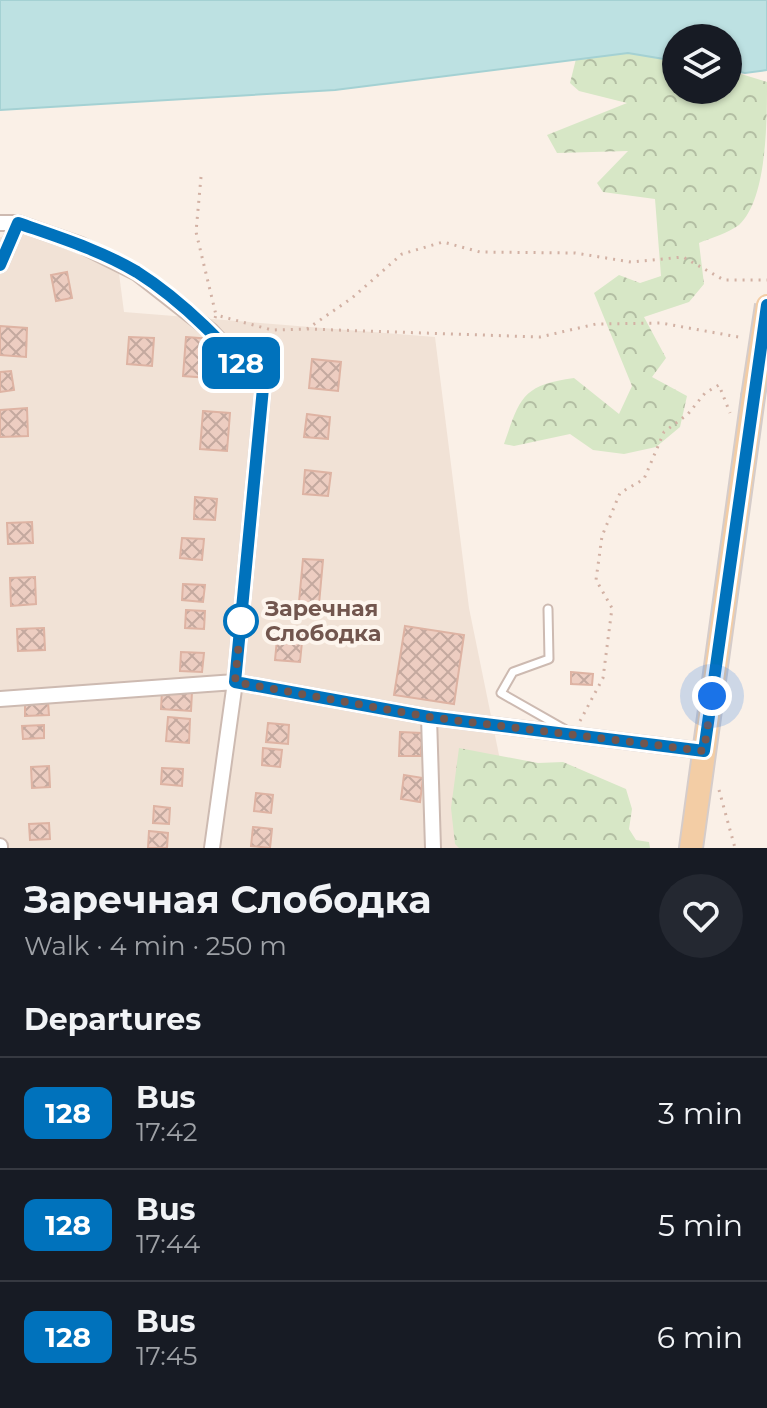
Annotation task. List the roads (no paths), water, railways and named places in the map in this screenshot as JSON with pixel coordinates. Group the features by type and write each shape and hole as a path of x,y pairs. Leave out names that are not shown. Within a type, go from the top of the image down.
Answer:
{"main road":[{"path":"691,848 767,305"}],"street":[{"path":"0,223 18,223 81,245 137,273 211,331 263,388 235,682 212,848"},
{"path":"0,265 18,223"},
{"path":"0,699 235,682 429,717 704,751"},
{"path":"429,717 433,848"}],"lane":[{"path":"548,609 549,659 513,672 501,693 549,718 571,734"}],"water":[{"path":"0,0 767,0 767,70 742,72 742,24 662,24 662,59 628,53 335,90 0,110"}],"place":[{"name":"Заречная Слободка","path":"241,621"}]}
